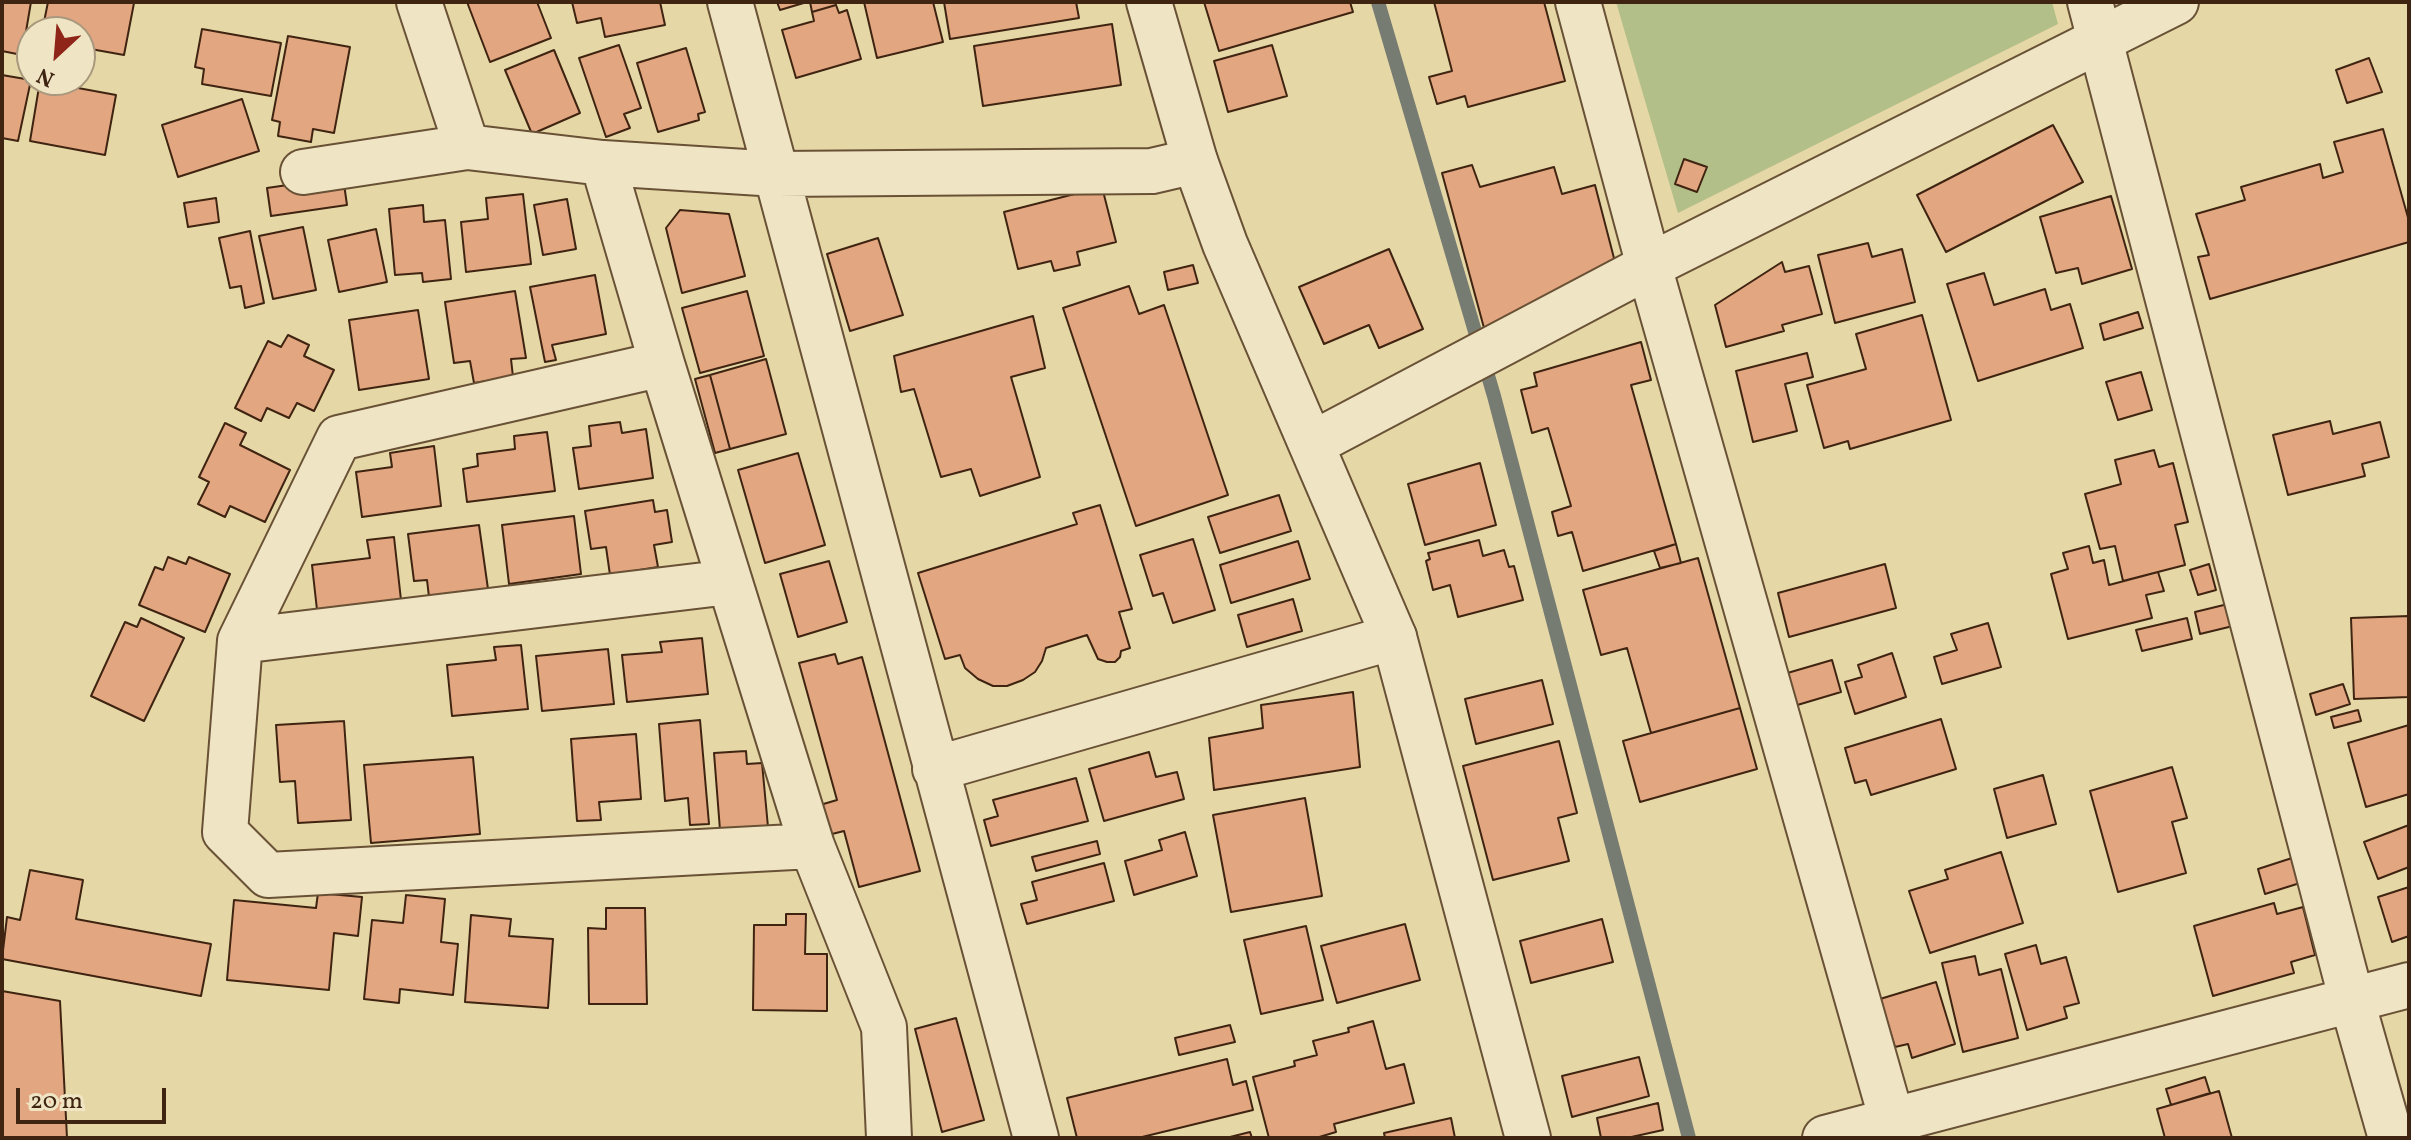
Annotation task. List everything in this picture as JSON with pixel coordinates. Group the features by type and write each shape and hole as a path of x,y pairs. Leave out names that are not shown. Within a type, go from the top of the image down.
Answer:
{"street":[{"path":"419,2 467,147"},
{"path":"730,2 1036,1138"},
{"path":"1149,2 1195,161 1225,244 1394,637 1528,1138"},
{"path":"1578,2 1649,266 1894,1129"},
{"path":"1312,444 1649,266 2096,22 2176,2"},
{"path":"2096,22 2352,1001 2391,1138"},
{"path":"303,172 467,147 603,163 777,174 1152,171 1195,161"},
{"path":"603,163 812,846 884,1027 889,1138"},
{"path":"662,364 339,438 240,641 225,832 268,875 812,846"},
{"path":"240,641 729,582"},
{"path":"935,769 1394,637"},
{"path":"1825,1138 1894,1129 2409,985"}],"green space":[{"path":"1616,2 2052,2 2058,24 1678,213"}],"building":[{"path":"2,2 31,2 29,16 16,16 16,54 2,51"},
{"path":"48,2 134,3 124,55 96,50 96,16 45,16"},
{"path":"467,2 537,2 551,38 490,62"},
{"path":"572,2 660,2 665,25 605,37 601,18 577,23"},
{"path":"777,2 807,2 780,10"},
{"path":"810,2 835,2 836,5 812,12"},
{"path":"864,2 933,2 943,42 877,58"},
{"path":"944,2 1076,2 1079,18 950,39"},
{"path":"1204,2 1350,2 1353,12 1219,51"},
{"path":"1434,2 1544,2 1565,81 1468,107 1465,96 1437,104 1429,77 1452,71"},
{"path":"836,5 839,13 847,10 861,59 796,78 782,30 814,21 812,12"},
{"path":"1112,24 1121,85 983,106 974,46"},
{"path":"202,29 281,43 271,96 202,84 204,69 195,67"},
{"path":"288,36 350,47 334,133 313,129 311,142 278,136 280,122 272,120"},
{"path":"619,45 641,108 624,114 630,128 606,137 579,58"},
{"path":"1272,45 1287,96 1228,112 1214,61"},
{"path":"686,48 705,112 698,114 699,120 658,132 637,63"},
{"path":"554,50 580,113 532,134 505,70"},
{"path":"2369,58 2382,92 2347,103 2336,70"},
{"path":"2,75 16,77 16,96 28,96 18,141 2,138"},
{"path":"96,91 116,95 105,155 30,141 38,96 96,96"},
{"path":"242,99 259,151 178,177 162,125"},
{"path":"2053,125 2083,182 1946,252 1917,195"},
{"path":"2383,129 2409,221 2409,242 2210,299 2198,257 2209,255 2196,214 2245,200 2241,187 2320,164 2323,178 2343,172 2334,142"},
{"path":"1684,159 1707,167 1697,192 1675,184"},
{"path":"1472,165 1480,187 1554,167 1562,194 1595,185 1615,262 1484,328 1442,173"},
{"path":"343,177 347,205 271,216 267,188"},
{"path":"1102,187 1116,242 1077,252 1080,265 1054,271 1051,261 1018,269 1004,212"},
{"path":"523,194 531,264 466,272 461,222 488,219 486,198"},
{"path":"2111,196 2132,269 2082,284 2078,268 2056,273 2040,217"},
{"path":"216,198 219,222 188,227 184,203"},
{"path":"567,199 576,249 543,255 534,205"},
{"path":"423,205 424,222 445,220 451,279 423,282 422,273 395,275 389,209"},
{"path":"680,210 729,214 745,276 682,293 666,228"},
{"path":"303,227 316,290 273,299 259,236"},
{"path":"376,229 387,282 339,292 328,240"},
{"path":"250,231 264,303 245,308 241,286 230,288 219,238"},
{"path":"878,238 903,315 850,331 827,254"},
{"path":"1868,243 1872,257 1902,249 1915,302 1835,323 1818,255"},
{"path":"1389,249 1423,329 1379,348 1369,325 1324,344 1299,287"},
{"path":"1782,262 1785,272 1809,266 1822,314 1782,325 1784,331 1726,347 1715,305"},
{"path":"1193,265 1198,283 1168,290 1164,272"},
{"path":"1984,273 1994,305 2045,289 2051,310 2070,304 2083,348 1978,381 1947,284"},
{"path":"595,275 606,334 552,345 556,360 545,362 530,287"},
{"path":"1129,286 1139,314 1164,305 1228,495 1136,526 1063,308"},
{"path":"515,291 526,358 511,359 513,377 474,383 470,361 454,363 445,302"},
{"path":"747,291 764,356 700,373 682,308"},
{"path":"418,310 429,379 359,390 349,320"},
{"path":"2138,312 2143,328 2104,340 2100,324"},
{"path":"1922,315 1951,420 1850,449 1848,441 1824,448 1807,385 1866,369 1856,334"},
{"path":"1033,316 1045,368 1011,377 1040,477 980,496 971,469 941,477 914,389 901,392 894,356"},
{"path":"288,335 309,345 304,356 334,370 314,411 297,403 289,418 267,408 261,421 235,408 268,341 281,347"},
{"path":"1641,342 1651,380 1631,385 1676,544 1583,571 1572,532 1558,536 1552,512 1571,506 1548,428 1532,433 1521,390 1537,386 1534,373"},
{"path":"1807,353 1813,377 1785,384 1797,431 1753,442 1736,371"},
{"path":"766,359 786,434 730,449 710,375"},
{"path":"2141,372 2152,410 2118,420 2106,382"},
{"path":"710,375 730,449 715,453 695,379"},
{"path":"2330,421 2333,434 2380,422 2389,457 2362,464 2365,476 2288,495 2273,435"},
{"path":"620,422 622,433 646,429 653,478 579,489 573,448 591,446 589,426"},
{"path":"225,423 246,433 240,445 290,470 265,522 230,506 225,517 198,504 209,482 199,477"},
{"path":"547,432 555,491 467,502 463,469 478,466 477,454 515,449 514,436"},
{"path":"434,446 441,506 362,517 356,472 392,467 390,453"},
{"path":"2154,450 2159,467 2173,463 2188,522 2175,525 2185,565 2123,581 2115,546 2100,549 2085,494 2121,484 2115,460"},
{"path":"798,453 825,545 765,563 738,470"},
{"path":"1480,463 1496,525 1425,545 1408,484"},
{"path":"1279,495 1291,531 1220,553 1208,517"},
{"path":"653,500 655,512 667,510 672,542 654,545 658,567 610,575 606,547 591,549 585,511"},
{"path":"1100,505 1132,609 1119,612 1130,648 1121,651 1115,662 1107,662 1098,659 1087,635 1046,648 1035,672 1007,686 993,686 978,679 965,668 960,655 945,659 918,573 1077,524 1073,513"},
{"path":"574,516 581,574 509,584 502,525"},
{"path":"479,525 488,589 429,597 427,580 414,581 408,534"},
{"path":"394,537 401,600 317,610 312,565 370,558 367,540"},
{"path":"1193,539 1215,610 1173,623 1163,593 1153,596 1140,555"},
{"path":"1479,540 1483,556 1504,550 1509,567 1514,566 1523,600 1458,617 1450,585 1433,590 1426,561 1430,559 1428,553"},
{"path":"1298,541 1310,579 1231,603 1220,565"},
{"path":"1676,544 1681,563 1660,568 1654,551"},
{"path":"2089,546 2093,563 2104,560 2109,585 2158,572 2164,591 2146,595 2152,618 2068,639 2051,574 2068,569 2063,553"},
{"path":"168,557 186,564 189,557 230,574 205,632 139,605 155,567 163,570"},
{"path":"1698,558 1740,708 1651,733 1627,648 1601,655 1583,590"},
{"path":"829,561 847,622 798,637 780,574"},
{"path":"1885,564 1896,608 1789,637 1778,593"},
{"path":"2209,564 2216,590 2198,595 2190,570"},
{"path":"1293,599 1302,631 1247,647 1238,615"},
{"path":"2228,604 2233,626 2200,634 2195,612"},
{"path":"2409,616 2409,697 2354,699 2351,618"},
{"path":"141,618 184,638 144,721 91,696 125,622 137,627"},
{"path":"2187,618 2192,639 2142,651 2136,630"},
{"path":"1988,623 2001,667 1942,684 1934,657 1957,650 1951,634"},
{"path":"702,638 708,694 627,702 622,655 662,652 660,642"},
{"path":"521,645 528,709 452,716 447,665 496,660 494,647"},
{"path":"608,649 614,704 542,711 536,656"},
{"path":"1892,653 1906,697 1855,714 1845,682 1862,677 1858,665"},
{"path":"835,654 838,664 862,657 920,871 859,887 844,831 828,835 820,805 837,800 799,663"},
{"path":"1832,660 1841,692 1794,706 1784,674"},
{"path":"1542,680 1553,724 1476,744 1465,699"},
{"path":"2343,684 2350,704 2316,715 2310,694"},
{"path":"1353,692 1360,767 1214,790 1209,738 1263,728 1261,705"},
{"path":"1740,708 1757,769 1640,802 1623,741"},
{"path":"2358,710 2361,721 2334,728 2331,717"},
{"path":"1941,719 1956,769 1871,795 1866,780 1855,783 1845,748"},
{"path":"700,720 709,824 690,825 688,798 665,801 659,724"},
{"path":"344,721 351,820 298,823 295,781 280,782 276,725"},
{"path":"2409,725 2409,794 2366,807 2348,743"},
{"path":"636,734 641,799 599,802 601,820 577,821 571,739"},
{"path":"1559,741 1577,813 1558,818 1569,861 1493,880 1463,766"},
{"path":"746,751 747,764 762,763 768,827 720,830 714,753"},
{"path":"1149,752 1156,777 1177,772 1184,799 1104,821 1089,769"},
{"path":"473,757 480,834 371,843 364,765"},
{"path":"2172,767 2187,818 2172,822 2186,873 2118,892 2090,791"},
{"path":"2043,775 2056,824 2007,838 1994,789"},
{"path":"1076,778 1088,821 991,846 984,820 998,816 993,800"},
{"path":"1305,798 1322,896 1231,912 1213,815"},
{"path":"2409,825 2409,867 2378,879 2364,842"},
{"path":"1185,832 1197,876 1134,895 1125,861 1162,850 1159,840"},
{"path":"1097,841 1100,854 1036,871 1032,857"},
{"path":"2001,852 2023,923 1930,953 1909,891 1948,879 1945,870"},
{"path":"2292,858 2300,883 2265,894 2258,869"},
{"path":"1104,863 1114,901 1027,924 1021,904 1037,900 1032,882"},
{"path":"30,870 83,880 76,919 211,944 201,996 2,959 7,917 20,920"},
{"path":"2409,887 2409,936 2392,942 2378,897"},
{"path":"318,893 362,897 358,936 334,933 329,990 227,980 234,900 316,908"},
{"path":"406,895 445,899 441,942 458,944 453,995 400,989 399,1003 364,999 372,920 403,923"},
{"path":"2274,903 2277,914 2303,907 2315,955 2291,962 2294,973 2213,996 2194,926"},
{"path":"606,908 645,908 647,1004 589,1004 588,928 606,929"},
{"path":"786,914 806,914 805,954 827,954 827,1011 753,1010 754,925 786,925"},
{"path":"471,915 511,919 509,936 553,939 548,1008 465,1002"},
{"path":"1602,919 1613,962 1531,983 1520,941"},
{"path":"1405,924 1420,980 1337,1003 1321,946"},
{"path":"1306,926 1323,1000 1261,1014 1244,940"},
{"path":"2036,945 2041,964 2066,957 2079,1003 2064,1007 2067,1018 2027,1030 2005,954"},
{"path":"1975,956 1979,975 2001,969 2018,1038 1963,1052 1942,963"},
{"path":"1936,982 1955,1044 1912,1058 1908,1044 1895,1047 1880,999"},
{"path":"2,991 60,1001 67,1138 2,1138"},
{"path":"956,1018 984,1120 942,1132 915,1029"},
{"path":"1373,1021 1386,1069 1404,1064 1414,1103 1334,1124 1336,1132 1316,1138 1269,1138 1253,1077 1295,1066 1294,1061 1317,1055 1313,1041 1349,1032 1348,1028"},
{"path":"1230,1025 1235,1042 1179,1055 1175,1038"},
{"path":"1639,1057 1649,1096 1572,1117 1562,1076"},
{"path":"1227,1059 1233,1085 1246,1081 1253,1110 1138,1138 1077,1138 1067,1098"},
{"path":"2205,1077 2210,1093 2171,1105 2166,1089"},
{"path":"2219,1091 2232,1138 2165,1138 2157,1109"},
{"path":"1658,1103 1663,1130 1627,1138 1601,1138 1597,1118"},
{"path":"1451,1118 1455,1138 1385,1138 1384,1133"},
{"path":"1250,1132 1252,1138 1226,1138"}],"waterway":[{"path":"1378,2 1494,396 1689,1138"}]}
